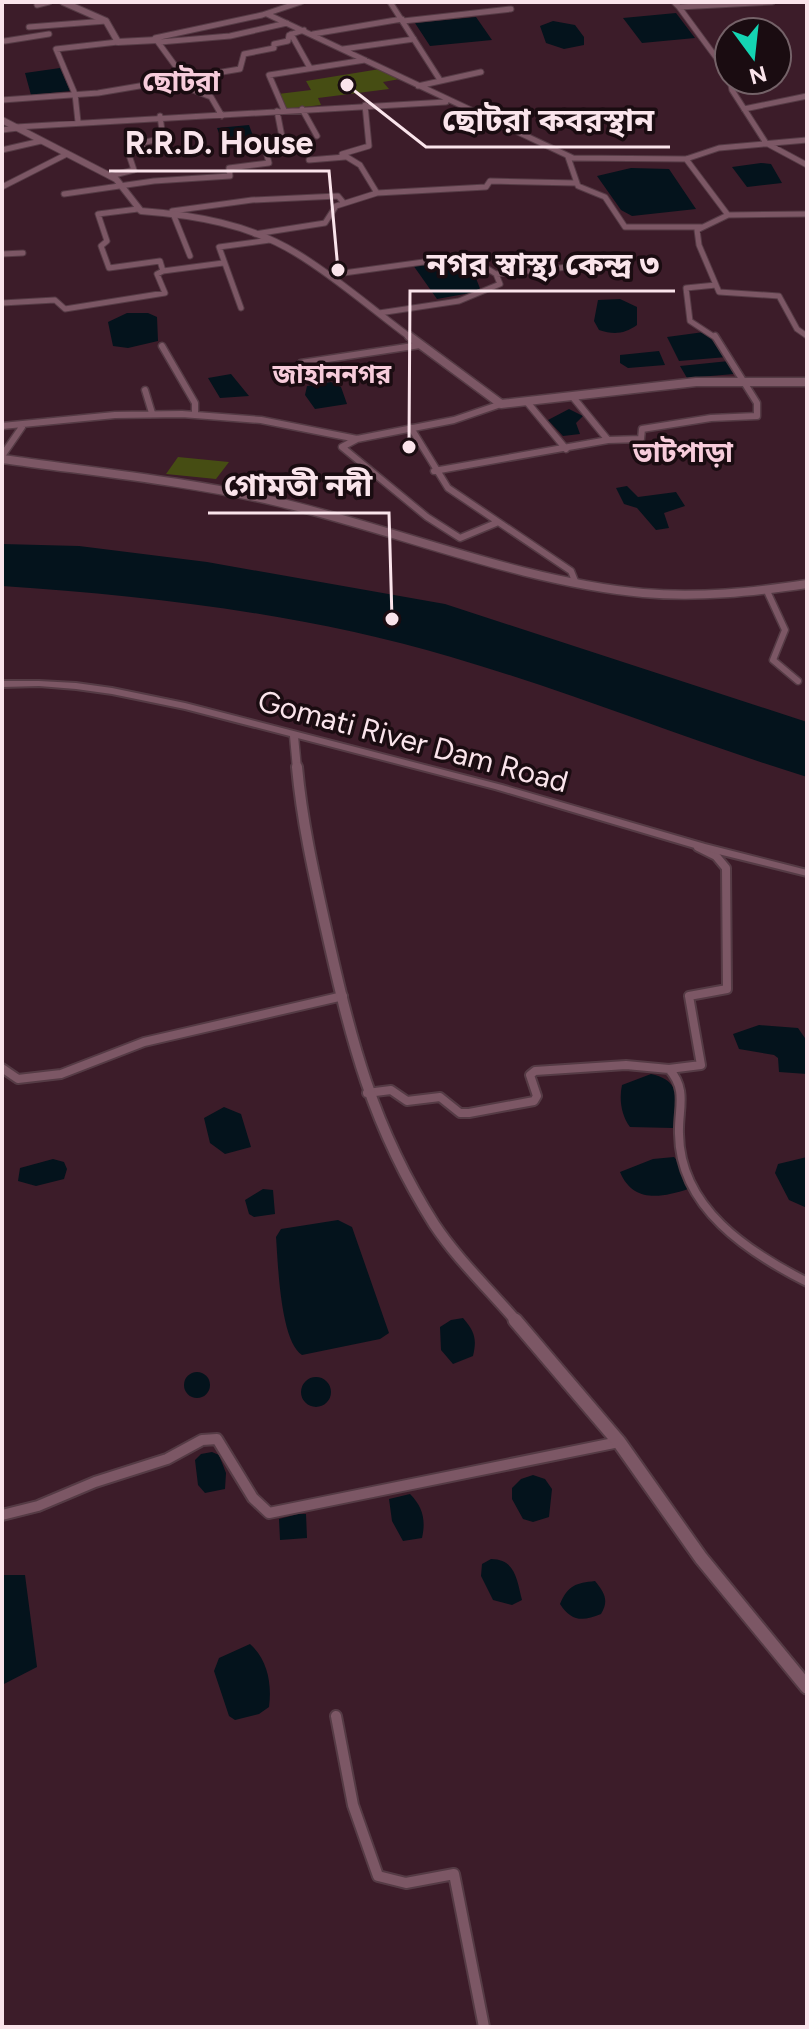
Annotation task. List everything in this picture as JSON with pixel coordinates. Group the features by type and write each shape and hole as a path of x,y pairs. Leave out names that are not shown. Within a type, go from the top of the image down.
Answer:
{"main road":[{"name":"Gomati River Dam Road","path":"2,684 27,682 106,690 525,794 698,847 807,873"}],"street":[{"path":"37,5 49,2"},
{"path":"63,2 106,21 118,42"},
{"path":"157,40 267,14 301,2"},
{"path":"390,2 440,80"},
{"path":"674,2 713,50"},
{"path":"679,7 771,2"},
{"path":"313,34 402,20 511,9"},
{"path":"267,14 568,157 686,159 719,148 807,140"},
{"path":"29,27 106,21"},
{"path":"78,122 75,94 56,49 230,36 288,23"},
{"path":"2,100 75,94 240,69 244,54 271,50 274,44 288,41 291,34 304,30"},
{"path":"5,43 49,34"},
{"path":"291,34 310,68"},
{"path":"343,49 414,39"},
{"path":"157,40 193,90 211,97 222,116"},
{"path":"283,142 281,111 268,76 366,60"},
{"path":"417,86 481,72"},
{"path":"428,101 437,96"},
{"path":"738,96 766,143 807,165"},
{"path":"744,109 807,96"},
{"path":"2,120 28,130 78,122 160,116 222,116 450,102"},
{"path":"345,157 345,150 369,146 365,105"},
{"path":"302,109 317,136"},
{"path":"110,176 134,170 128,152 143,150 142,143 163,138 160,116"},
{"path":"2,130 17,127"},
{"path":"28,130 41,141 110,176 125,188 138,209"},
{"path":"2,150 41,141"},
{"path":"64,194 125,188 154,181 230,176 229,168 269,163 265,148"},
{"path":"2,187 67,154"},
{"path":"309,160 345,157 360,165 377,193"},
{"path":"568,157 575,183 584,192 604,196 625,227 701,227 714,225 728,215 807,214"},
{"path":"686,159 728,215"},
{"path":"255,234 328,222 332,210 343,202 377,193 486,187 490,186 490,181 575,183"},
{"path":"163,271 160,261 109,268 101,251 101,246 107,241 98,214 138,209 172,211 280,198 338,196 343,202"},
{"path":"172,211 270,240 329,275 501,404"},
{"path":"172,211 190,256"},
{"path":"701,227 697,230 699,245 723,294 779,296 797,329 807,336"},
{"path":"241,308 223,263 220,246 270,240"},
{"path":"2,254 23,253"},
{"path":"329,275 467,256 496,274 500,284 490,292 379,313"},
{"path":"2,303 55,300 63,310 138,299 165,293 157,274 163,271 223,263"},
{"path":"496,274 590,265"},
{"path":"434,471 608,440 641,439 642,429 711,418 757,416 757,403 714,334 690,321 686,288 716,285"},
{"path":"301,363 420,345"},
{"path":"162,346 195,403 195,414"},
{"path":"496,523 460,538 427,517 342,447 357,439 454,420 501,404 743,380 807,382"},
{"path":"145,390 152,413"},
{"path":"572,396 608,440"},
{"path":"527,402 566,449"},
{"path":"2,426 22,427 152,413 195,414 261,420 357,439"},
{"path":"22,427 2,458 277,502 575,581 657,593 704,595 767,591 807,584"},
{"path":"411,428 434,471 448,488 571,571 575,581"},
{"path":"767,591 785,630 774,663 798,681"},
{"path":"294,736 301,814 343,996 367,1093 398,1161 436,1227 619,1442 757,1631 807,1687"},
{"path":"367,1093 391,1090 407,1101 440,1097 464,1114 534,1101 537,1096 530,1075 535,1071 631,1064 669,1069 701,1065 689,996 727,989 726,868 716,856 698,847"},
{"path":"2,1068 18,1079 61,1074 144,1042 343,996"},
{"path":"669,1069 681,1090 684,1110 679,1138 686,1170 708,1212 723,1230 747,1248 807,1282"},
{"path":"2,1515 28,1511 97,1482 160,1462 208,1438 217,1439 222,1445 241,1485 269,1513 619,1442"},
{"path":"336,1716 353,1805 378,1876 394,1884 413,1884 454,1874 484,2027"}],"green space":[{"path":"380,69 400,79 383,82 389,89 318,98 321,105 286,109 278,94 311,90 306,81"},
{"path":"178,457 229,462 216,479 166,474"}],"water":[{"path":"676,13 695,38 642,43 623,18"},
{"path":"476,17 492,40 430,46 415,23"},
{"path":"553,21 575,25 584,37 584,45 564,49 546,43 540,26"},
{"path":"60,68 70,91 31,95 25,73"},
{"path":"249,125 256,144 224,146 217,128"},
{"path":"771,164 782,183 747,187 732,167"},
{"path":"631,168 669,169 696,209 632,216 621,210 597,176"},
{"path":"468,258 481,291 437,299 413,265"},
{"path":"620,299 637,307 637,325 619,333 599,330 594,321 598,300"},
{"path":"127,313 148,313 157,317 158,341 128,348 113,346 108,322"},
{"path":"704,332 712,334 727,357 679,361 667,337"},
{"path":"659,351 665,365 628,368 620,363 620,355"},
{"path":"729,361 737,372 734,374 687,378 680,366"},
{"path":"231,374 249,396 220,398 208,378"},
{"path":"331,382 341,387 347,404 315,409 305,395 307,386"},
{"path":"569,409 583,416 576,423 580,434 563,436 548,420"},
{"path":"627,486 638,497 676,492 685,506 664,513 669,528 656,530 637,508 624,504 616,488"},
{"path":"2,544 79,546 207,562 445,604 807,722 807,777 540,685 396,642 228,609 115,595 2,586"},
{"path":"759,1025 798,1028 807,1041 807,1074 779,1072 778,1058 774,1055 739,1049 733,1034"},
{"path":"651,1074 665,1079 674,1088 681,1115 673,1128 630,1127 625,1117 621,1101 622,1085"},
{"path":"224,1107 241,1114 251,1147 225,1154 210,1143 204,1118"},
{"path":"674,1157 682,1166 688,1189 649,1196 632,1189 620,1172 653,1159"},
{"path":"807,1157 807,1208 789,1200 775,1173 778,1164"},
{"path":"53,1159 64,1162 67,1169 64,1179 36,1186 18,1181 20,1168"},
{"path":"263,1189 273,1190 275,1214 254,1217 249,1214 245,1200"},
{"path":"338,1220 352,1227 389,1333 380,1339 302,1355 289,1334 285,1318 276,1237 281,1229"},
{"path":"463,1318 474,1336 473,1356 453,1364 441,1350 440,1327 451,1320"},
{"path":"197,1372 206,1376 210,1385 206,1394 197,1398 188,1394 184,1385 188,1376"},
{"path":"316,1377 322,1378 330,1386 330,1398 322,1406 316,1407 310,1406 302,1398 301,1392 302,1386 310,1378"},
{"path":"212,1452 219,1455 226,1473 225,1489 205,1493 198,1485 195,1460 201,1454"},
{"path":"533,1475 545,1479 552,1489 549,1517 533,1522 523,1519 512,1499 512,1488 521,1479"},
{"path":"410,1494 421,1509 422,1538 403,1541 392,1521 389,1499"},
{"path":"306,1514 307,1538 280,1540 279,1519"},
{"path":"491,1559 506,1563 514,1572 522,1600 512,1605 493,1600 481,1576 482,1564"},
{"path":"2,1575 25,1575 37,1667 2,1685"},
{"path":"595,1581 605,1597 601,1614 583,1619 568,1614 560,1604 566,1593 578,1584"},
{"path":"250,1644 261,1657 267,1673 269,1707 259,1714 235,1720 229,1716 214,1671 219,1658"}],"place":[{"name":"ছোটরা কবরস্থান","path":"347,85"},
{"name":"R.R.D. House","path":"338,270"},
{"name":"নগর স্বাস্থ্য কেন্দ্র ৩","path":"409,447"},
{"name":"গোমতী নদী","path":"392,619"}],"district":[{"name":"ছোটরা","path":"181,81"},
{"name":"জাহাননগর","path":"332,374"},
{"name":"ভাটপাড়া","path":"683,452"}]}
